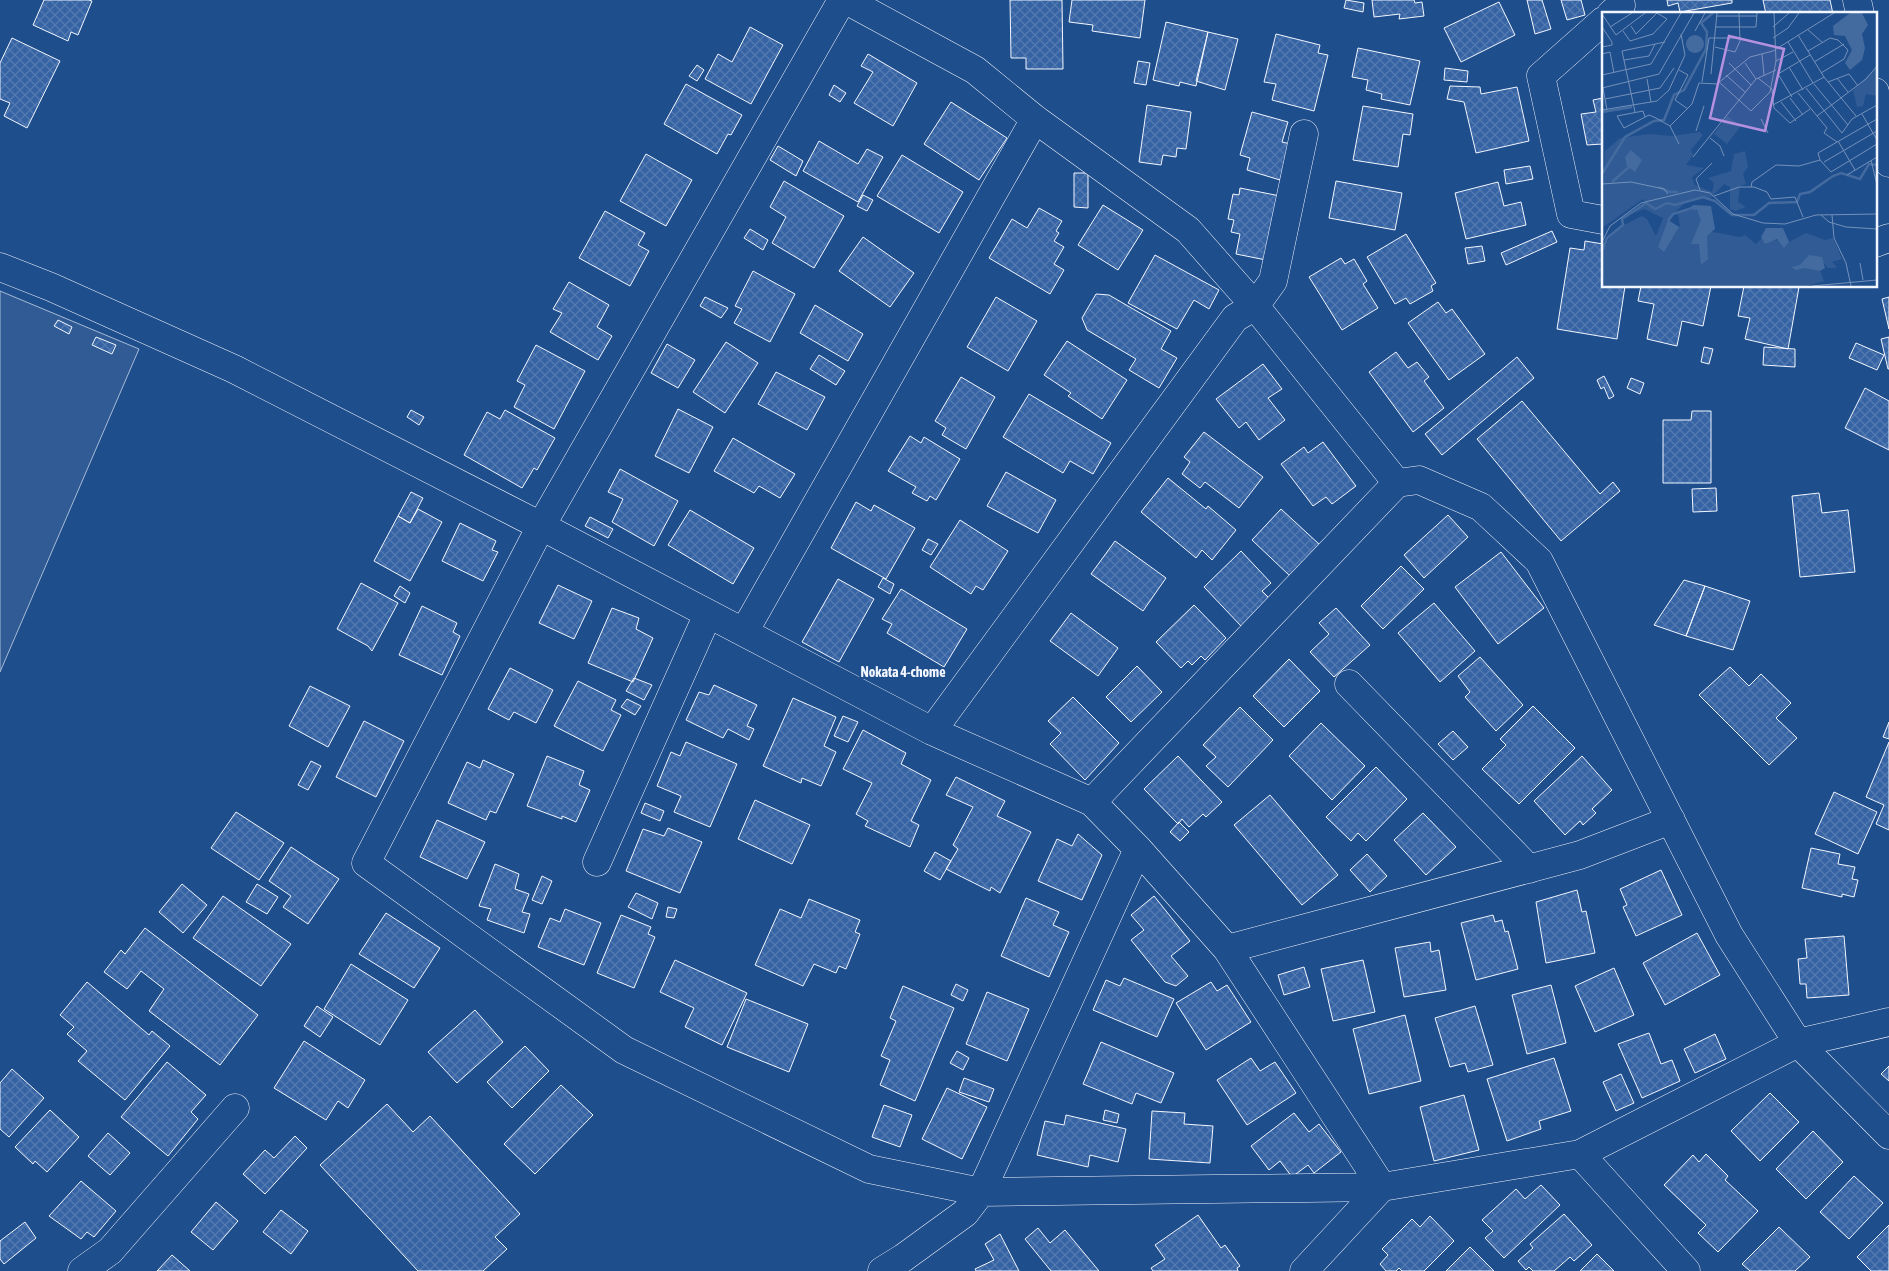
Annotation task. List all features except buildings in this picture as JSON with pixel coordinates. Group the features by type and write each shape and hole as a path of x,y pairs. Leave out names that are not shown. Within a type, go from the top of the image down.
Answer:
{"street":[{"path":"842,0 541,526 366,863 624,1050 868,1169 981,1192 1382,1187 1580,1154 1798,1043 1889,1022"},
{"path":"846,0 975,70 1035,119 1188,230 1255,306 1397,483"},
{"path":"1613,12 1621,5 1620,0"},
{"path":"1602,22 1541,76 1571,214 1602,220"},
{"path":"1876,97 1889,162"},
{"path":"744,632 1035,119"},
{"path":"932,731 1235,318 1255,306 1273,281 1304,134"},
{"path":"1876,243 1889,238"},
{"path":"0,267 51,287 234,369 541,526 932,731 1092,802 1138,849 1227,949 1382,1187"},
{"path":"1092,802 1397,483 1419,480 1481,507 1539,561 1729,935 1798,1043 1889,1135"},
{"path":"597,862 708,614"},
{"path":"1349,684 1529,868"},
{"path":"1227,949 1580,855 1671,820"},
{"path":"898,1267 965,1213 981,1192 1138,849"},
{"path":"82,1271 110,1251 235,1108"},
{"path":"1580,1154 1686,1271"},
{"path":"1319,1266 1382,1187"}],"shaded area":[{"path":"0,291 139,349 0,672"}],"district":[{"name":"Nokata 4-chome","path":"903,672"}]}
